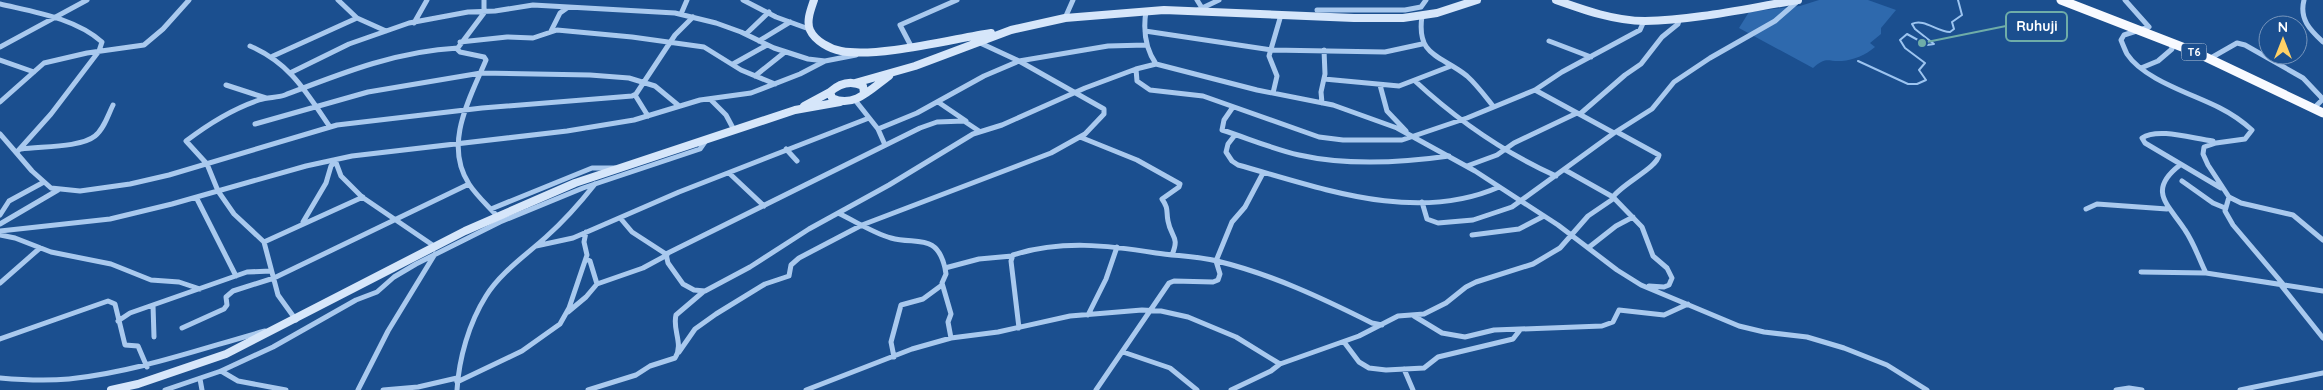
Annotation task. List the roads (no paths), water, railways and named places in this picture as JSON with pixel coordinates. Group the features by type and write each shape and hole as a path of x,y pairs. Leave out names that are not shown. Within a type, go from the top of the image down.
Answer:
{"highway":[{"name":"T6","path":"2061,0 2209,58 2323,113"}],"main road":[{"path":"814,0 808,21 810,29 820,42 834,49 864,52 1011,30 1065,18 1146,11 1195,11 1378,19 1422,16 1477,0"},
{"path":"1556,0 1614,18 1644,21 1680,18 1799,0"},
{"path":"795,110 830,92 841,84 855,83 894,73 1011,30"},
{"path":"111,390 138,384 226,354 435,250 497,216 575,183 795,110 855,100 894,73"},
{"path":"855,83 863,86 864,93"},
{"path":"830,92 832,98 840,102"}],"street":[{"path":"0,47 55,19 87,0"},
{"path":"0,102 47,62 147,43 163,29 189,0"},
{"path":"338,0 357,18 386,31"},
{"path":"414,22 427,0"},
{"path":"484,0 485,11 460,42 458,48 458,52 486,58 486,63 465,110 457,144 459,163 469,184 497,216"},
{"path":"681,14 687,0"},
{"path":"743,0 790,22 810,29"},
{"path":"911,46 900,28 900,24 957,0"},
{"path":"1065,18 1074,0"},
{"path":"1197,0 1202,8"},
{"path":"1195,11 1219,0"},
{"path":"1317,10 1405,10 1421,7 1426,0"},
{"path":"1422,202 1427,219 1438,223 1481,218 1505,211 1522,202 1652,109 1674,82 1710,58 1775,21 1799,0"},
{"path":"2125,0 2149,27 2124,35 2121,40 2141,68 2230,114 2245,123 2252,130 2251,135 2246,139 2234,142 2160,133 2147,133 2142,136 2142,140 2180,165 2224,189"},
{"path":"2304,0 2301,12 2303,19 2323,42"},
{"path":"0,4 55,19 81,29 114,50"},
{"path":"292,72 349,44 414,22 533,5 621,8 681,14 710,21 746,34 785,52 808,59 825,61"},
{"path":"551,31 560,13 568,7"},
{"path":"1146,11 1144,23 1146,45 1156,64"},
{"path":"746,34 750,27 765,18 769,12"},
{"path":"1273,93 1277,76 1269,59 1281,15"},
{"path":"1422,16 1419,31 1422,44 1433,55 1469,79 1493,106"},
{"path":"273,56 357,18"},
{"path":"0,134 19,151 25,164 44,182 58,190 80,191 130,184 207,164 330,127 465,110 635,94 669,42 693,18"},
{"path":"1467,166 1497,155 1506,147 1579,113 1624,75 1641,64 1662,37 1678,24 1680,18"},
{"path":"1136,69 1138,81 1148,89 1199,95 1313,136 1328,139 1396,140 1415,136 1462,120 1535,90 1640,30 1644,21"},
{"path":"758,40 790,22"},
{"path":"460,42 507,37 533,38 551,31 632,37 705,48 756,76 775,84"},
{"path":"1145,31 1270,50 1385,52 1422,44"},
{"path":"1549,41 1554,45 1567,47 1591,57"},
{"path":"19,151 51,114 99,52 102,42"},
{"path":"588,390 636,375 652,365 675,358 695,329 715,314 765,284 789,276 791,265 799,258 864,224 1035,160 1080,137 1100,119 1104,110 1019,61 977,42"},
{"path":"2141,68 2149,66 2170,52 2172,49 2171,42"},
{"path":"2209,58 2237,43 2245,45 2303,78 2321,97 2322,100 2314,108"},
{"path":"733,64 767,45"},
{"path":"878,129 938,102 984,76 1019,61 1108,46 1146,45"},
{"path":"250,46 273,56 292,72 330,127"},
{"path":"226,85 275,99 390,57 430,49 458,48"},
{"path":"1322,102 1324,50"},
{"path":"756,76 765,66 785,52"},
{"path":"0,231 110,219 218,191 277,173 370,154 582,129 648,116 678,105 746,95 825,61 864,52"},
{"path":"0,60 34,72"},
{"path":"679,352 674,322 676,314 691,304 703,291 750,267 809,229 979,132 1012,121 1074,93 1136,69 1156,64 1273,93 1322,102 1407,132 1467,166 1544,216 1641,285 1739,326 1764,332 1807,337 1844,348 1887,366 1926,390"},
{"path":"1324,79 1399,86 1451,66"},
{"path":"255,124 387,88 481,73 622,77 644,81 664,92 678,105"},
{"path":"1415,81 1432,98 1462,120 1530,164 1556,176"},
{"path":"1380,85 1387,111 1407,132"},
{"path":"1231,390 1271,371 1280,364 1319,348 1344,342 1398,316 1424,314 1446,303 1466,287 1476,282 1533,264 1552,253 1572,236 1593,212 1613,198 1623,185 1655,163 1660,157 1656,152 1535,90"},
{"path":"635,94 648,116"},
{"path":"267,98 246,107 187,140 187,142 207,164 218,191 234,214 264,242 279,298 296,320"},
{"path":"710,99 726,115 734,130"},
{"path":"855,100 878,129 885,145"},
{"path":"938,102 979,132"},
{"path":"19,151 80,142 91,138 102,125 113,105"},
{"path":"1233,106 1224,120 1221,129 1300,154 1343,162 1414,161 1449,156"},
{"path":"536,246 552,244 621,219 674,194 869,118"},
{"path":"383,390 418,387 457,380 516,354 548,334 597,284 643,268 885,145 931,124 966,121"},
{"path":"1235,135 1226,149 1232,161 1244,168 1362,199 1422,202 1462,199 1481,195 1499,187"},
{"path":"1080,137 1137,160 1180,184 1179,187 1162,199 1168,208 1168,222 1176,238 1176,245 1172,255"},
{"path":"165,390 221,371 273,347 356,300 377,292 394,277 435,250 595,184 700,149 708,138"},
{"path":"2216,141 2204,147 2203,154 2229,197 2241,202 2293,215 2323,240"},
{"path":"786,149 798,161"},
{"path":"335,161 342,178 363,197 435,250"},
{"path":"302,224 335,161"},
{"path":"2180,165 2169,172 2162,186 2167,209 2185,229 2206,274"},
{"path":"491,209 592,168 616,168"},
{"path":"1565,170 1613,198 1633,217 1645,232 1653,256 1667,268 1672,278 1669,285 1664,287 1641,285"},
{"path":"728,173 764,206"},
{"path":"1096,390 1171,282 1217,281 1220,274 1216,261 1232,222 1245,207 1263,173"},
{"path":"2182,181 2213,203 2225,208 2234,226 2323,338"},
{"path":"0,215 9,201 44,182"},
{"path":"182,328 224,309 227,305 226,297 233,291 274,278 469,184"},
{"path":"457,390 457,380 470,328 480,306 505,273 580,203 595,184"},
{"path":"0,224 58,190"},
{"path":"196,197 236,276"},
{"path":"264,242 363,197"},
{"path":"2225,208 2229,197"},
{"path":"2086,209 2097,204 2167,209"},
{"path":"838,213 891,238 916,240 933,246 942,255 946,268 942,285 951,314 948,322 951,338"},
{"path":"1472,235 1519,230 1537,223 1544,216"},
{"path":"1588,248 1616,226 1633,217"},
{"path":"621,219 632,232 666,255 668,263 683,284 703,291"},
{"path":"566,314 586,259 587,252 584,242 586,232"},
{"path":"0,235 71,257 111,264 151,280 179,282 200,289"},
{"path":"946,268 979,259 1012,256 1022,252 1049,247 1092,245 1116,247 1216,261 1268,277 1314,295 1372,323 1382,325"},
{"path":"1088,314 1106,279 1116,247"},
{"path":"0,283 40,248"},
{"path":"358,390 388,332 435,250"},
{"path":"1012,256 1019,328"},
{"path":"586,259 590,260 597,284"},
{"path":"118,321 130,313 236,276 253,271 271,271"},
{"path":"2140,272 2206,274 2323,291"},
{"path":"894,356 892,339 900,305 908,301 923,299 942,285"},
{"path":"0,339 105,301 112,302 124,345 138,346 147,367"},
{"path":"1414,316 1436,330 1450,335 1471,336 1494,330 1602,326 1613,322 1618,310 1664,315 1688,304"},
{"path":"153,305 154,337"},
{"path":"806,390 894,356 951,338 1019,328 1088,314 1150,310 1178,314 1218,329 1280,364"},
{"path":"116,312 130,313"},
{"path":"0,378 51,382 115,374 147,367 281,327"},
{"path":"1344,342 1353,356 1365,366 1376,369 1424,368 1438,358 1513,339 1520,330"},
{"path":"1123,352 1170,368 1197,390"},
{"path":"1404,369 1412,390"},
{"path":"221,371 238,381 286,390"},
{"path":"2240,390 2323,373"},
{"path":"200,379 202,390"},
{"path":"2116,390 2129,388 2142,390"}],"waterway":[{"path":"1858,61 1908,84 1917,84 1926,80 1919,70 1925,63 1905,48 1900,40 1907,34 1927,45 1934,44 1915,29 1912,24 1926,24 1950,32 1954,29 1952,22 1962,15 1958,0"}],"place":[{"name":"Ruhuji","path":"1922,43"}]}
